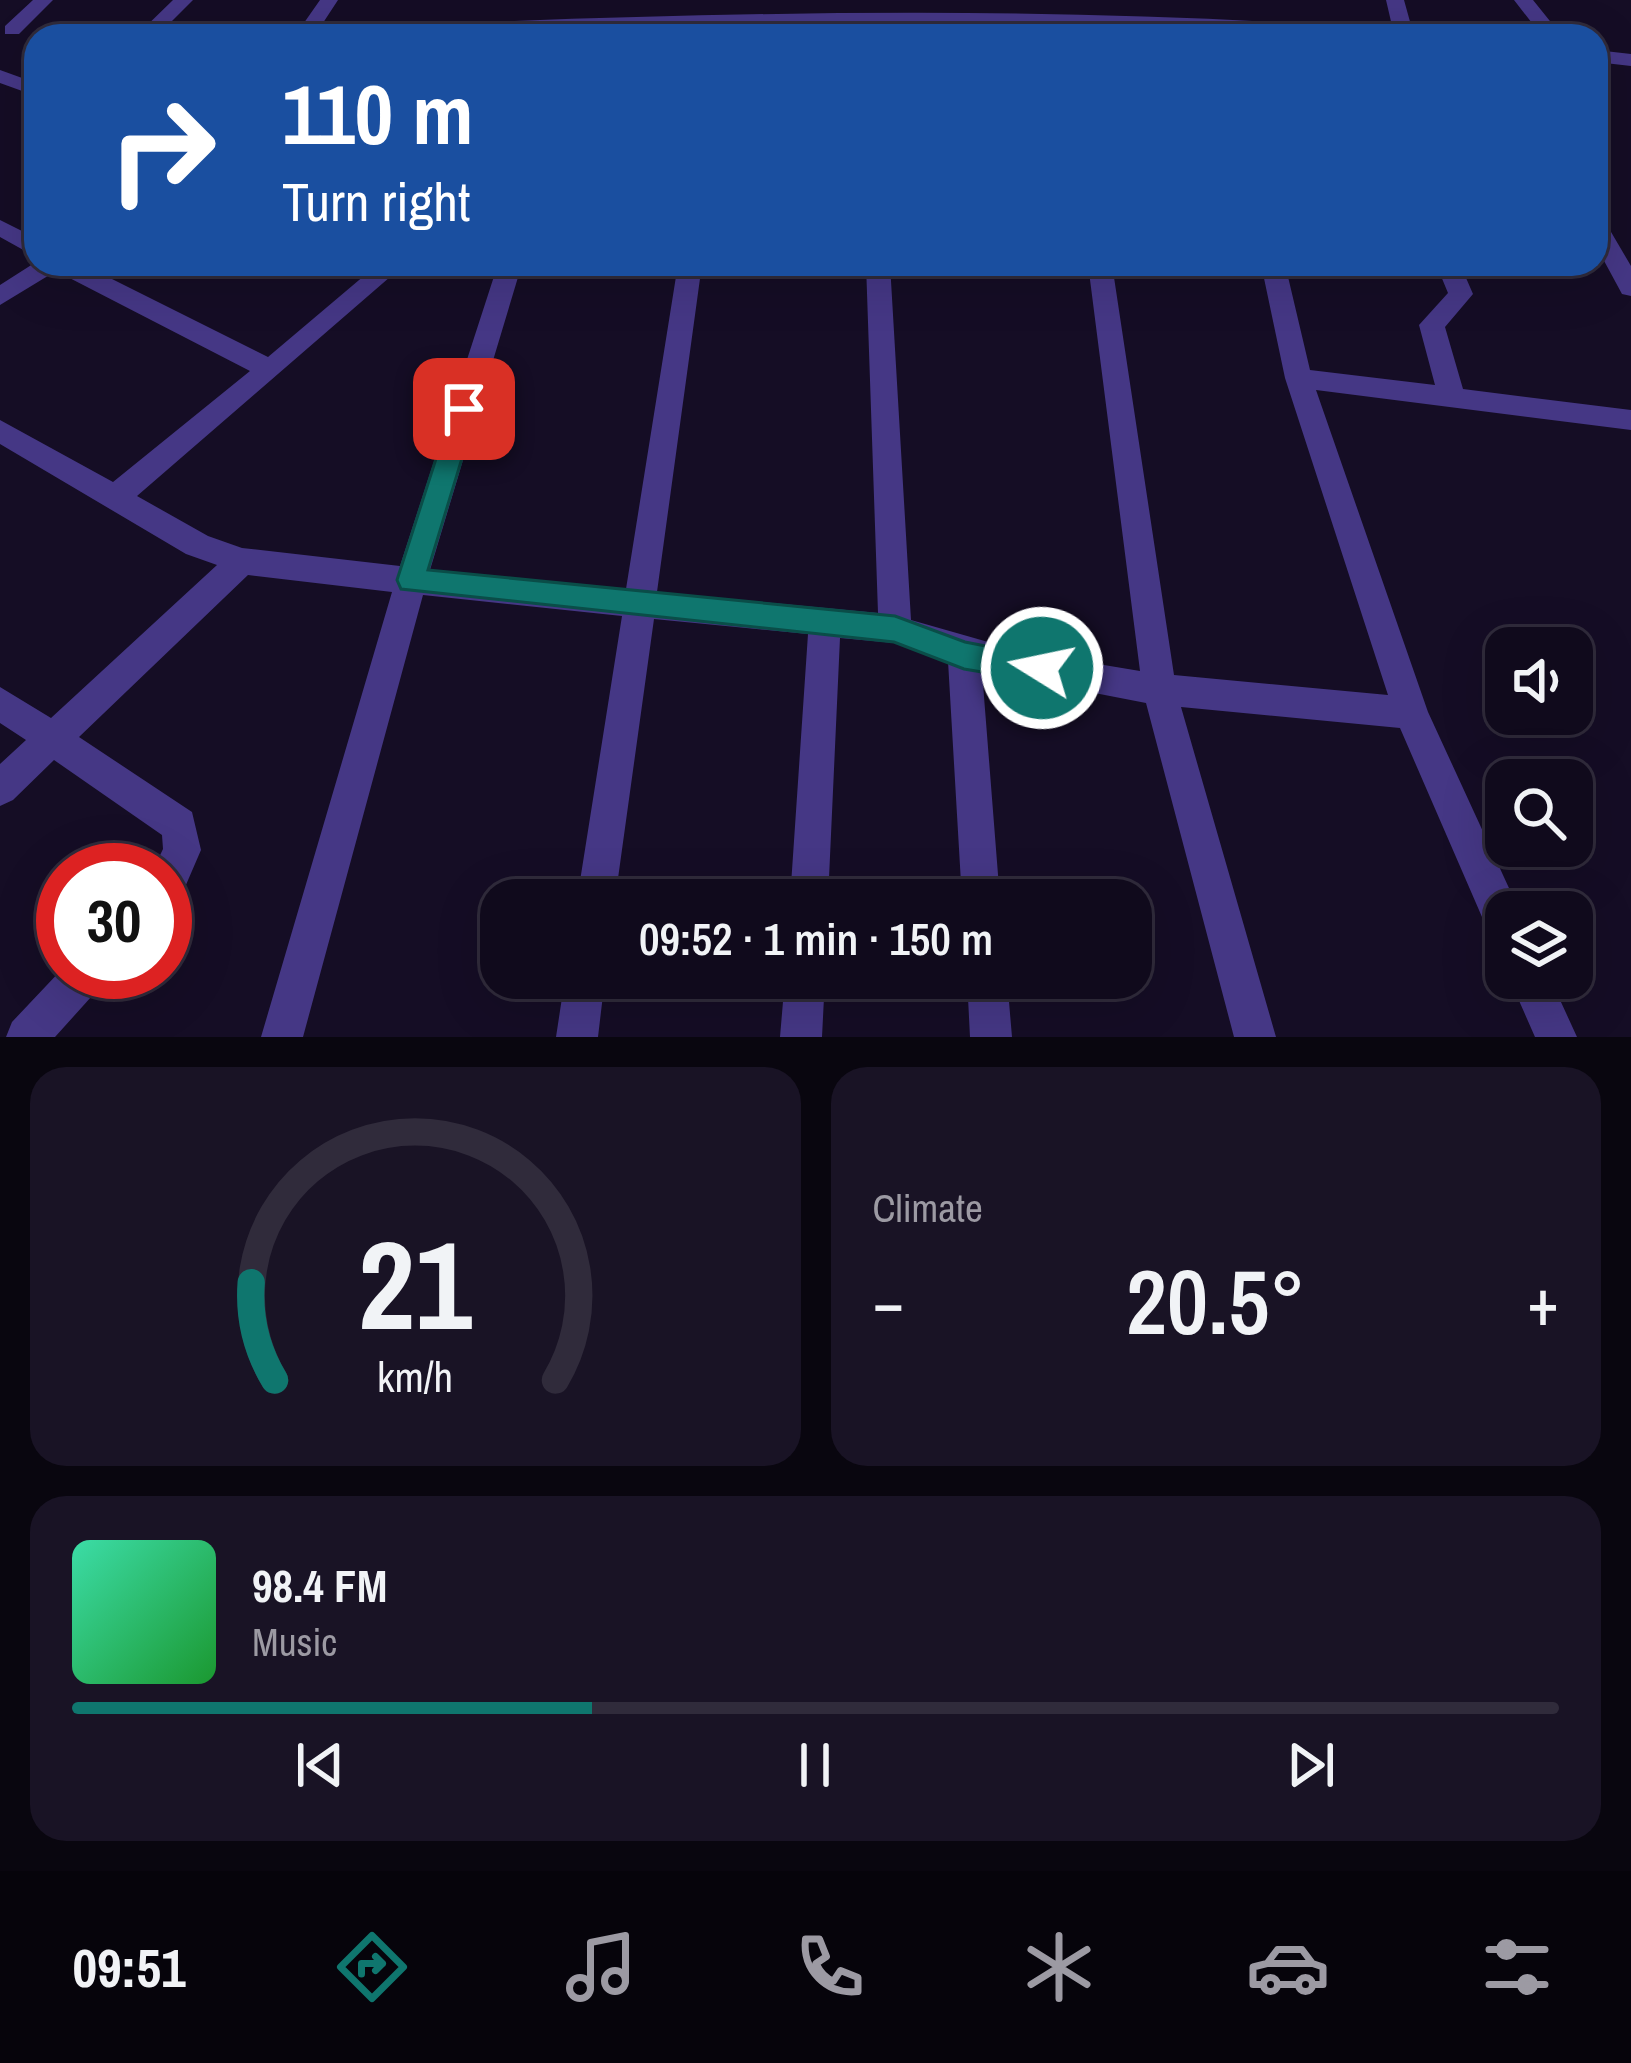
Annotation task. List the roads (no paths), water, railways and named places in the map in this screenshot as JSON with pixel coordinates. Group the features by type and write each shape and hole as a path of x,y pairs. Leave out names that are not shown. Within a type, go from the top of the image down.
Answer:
{"street":[{"path":"12,30 44,0"},
{"path":"159,24 184,0"},
{"path":"592,24 611,0"},
{"path":"847,19 859,0"},
{"path":"980,19 989,0"},
{"path":"1112,21 1120,0"},
{"path":"1523,0 1542,24"},
{"path":"440,24 447,5"},
{"path":"768,24 847,19 864,24"},
{"path":"914,24 980,19 1028,24"},
{"path":"1093,24 1144,24"},
{"path":"1608,247 1631,288"},
{"path":"0,297 32,276"},
{"path":"86,276 270,370"},
{"path":"114,498 379,276"},
{"path":"282,1037 411,580 506,276"},
{"path":"599,879 688,276"},
{"path":"879,276 895,629"},
{"path":"1102,276 1159,688 1255,1037"},
{"path":"1276,276 1298,379 1411,712 1490,891"},
{"path":"1452,398 1432,325 1461,294 1453,276"},
{"path":"1298,379 1631,420"},
{"path":"0,431 197,545 242,561 895,629 964,655 1159,688 1411,712"},
{"path":"0,788 242,561"},
{"path":"810,879 825,622"},
{"path":"964,655 980,879"},
{"path":"0,703 179,825 181,843"},
{"path":"27,1037 62,999"},
{"path":"577,1037 582,999"},
{"path":"801,1037 804,999"},
{"path":"988,999 991,1037"},
{"path":"1539,999 1556,1037"}]}
